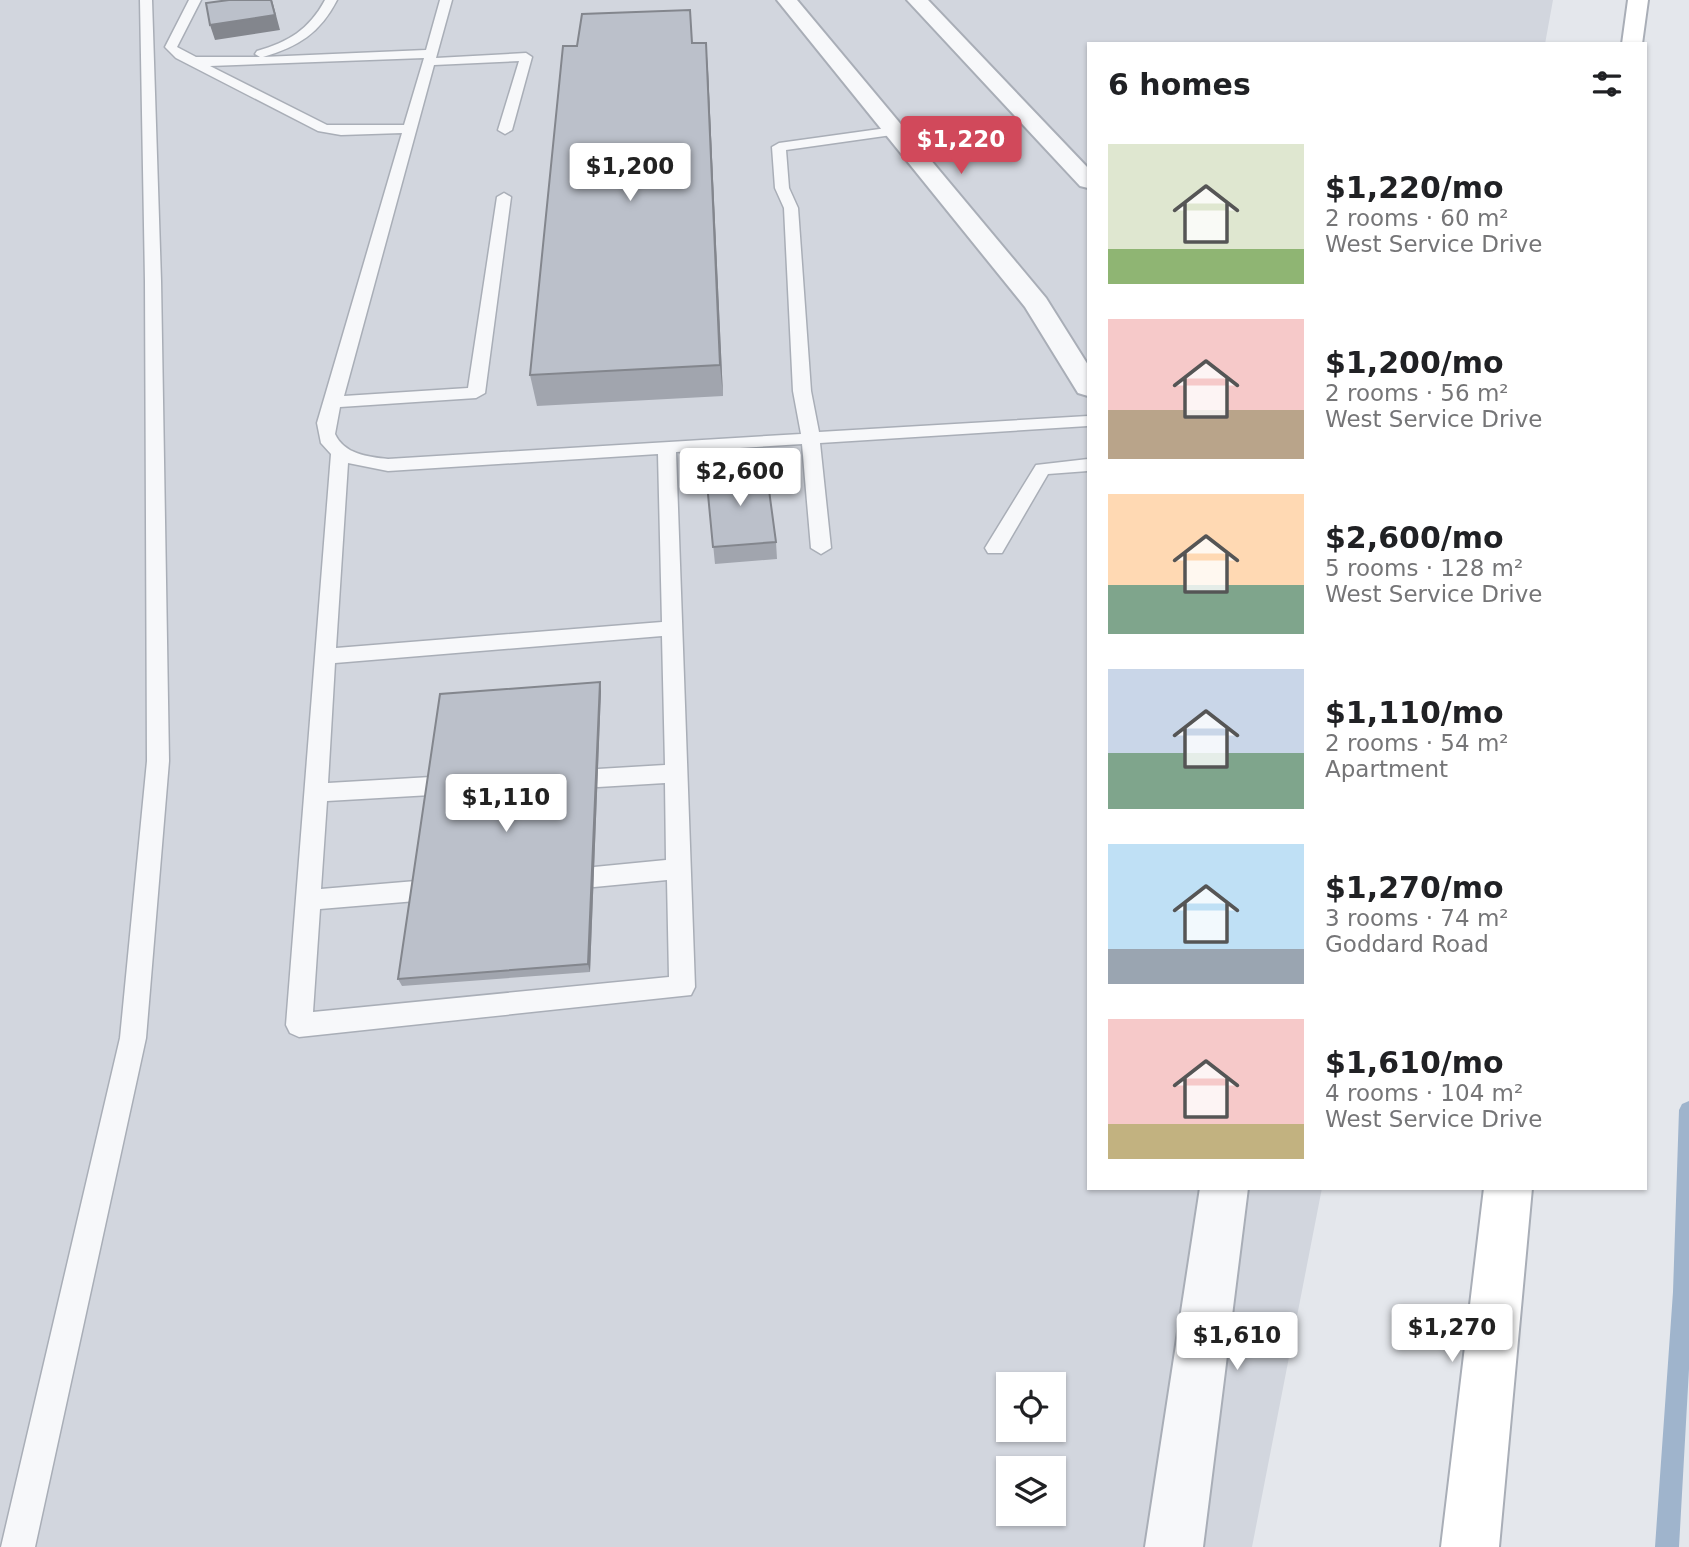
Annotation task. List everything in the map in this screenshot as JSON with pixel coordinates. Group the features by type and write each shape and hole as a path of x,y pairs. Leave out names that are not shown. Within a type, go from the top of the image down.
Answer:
{"main road":[{"path":"1632,42 1638,0"},
{"path":"1470,1547 1508,1190"}],"street":[{"path":"787,0 1036,304 1087,385"},
{"path":"917,0 1087,180"},
{"path":"1174,1547 1220,1233 1224,1190"}],"lane":[{"path":"18,1547 133,1038 158,761 153,281 146,0"},
{"path":"195,0 171,47 177,55 323,128 341,131 409,129"},
{"path":"214,63 281,48 306,36 321,21 331,0"},
{"path":"446,0 334,402 325,425 328,439 340,452 360,462 388,465 1087,421"},
{"path":"188,60 214,63 526,57 505,130"},
{"path":"821,548 811,439 802,391 791,208 782,188 779,147 894,131"},
{"path":"334,402 476,393 504,197"},
{"path":"340,452 299,1024 682,987 667,448"},
{"path":"995,548 1042,469 1087,465"},
{"path":"325,656 673,628"},
{"path":"598,778 677,773"},
{"path":"316,793 431,786"},
{"path":"594,877 680,869"},
{"path":"309,900 416,891"}],"shaded area":[{"path":"0,0 1553,0 1545,42 1087,42 1087,1190 1322,1190 1252,1547 0,1547"}],"building":[{"path":"271,0 275,15 210,25 206,3"},
{"path":"690,10 692,43 706,43 720,365 530,375 563,46 577,46 582,14"},
{"path":"766,468 776,542 713,547 706,473"},
{"path":"600,682 588,964 398,979 440,694"}],"waterway":[{"path":"1667,1547 1683,1292 1689,1110"}]}
